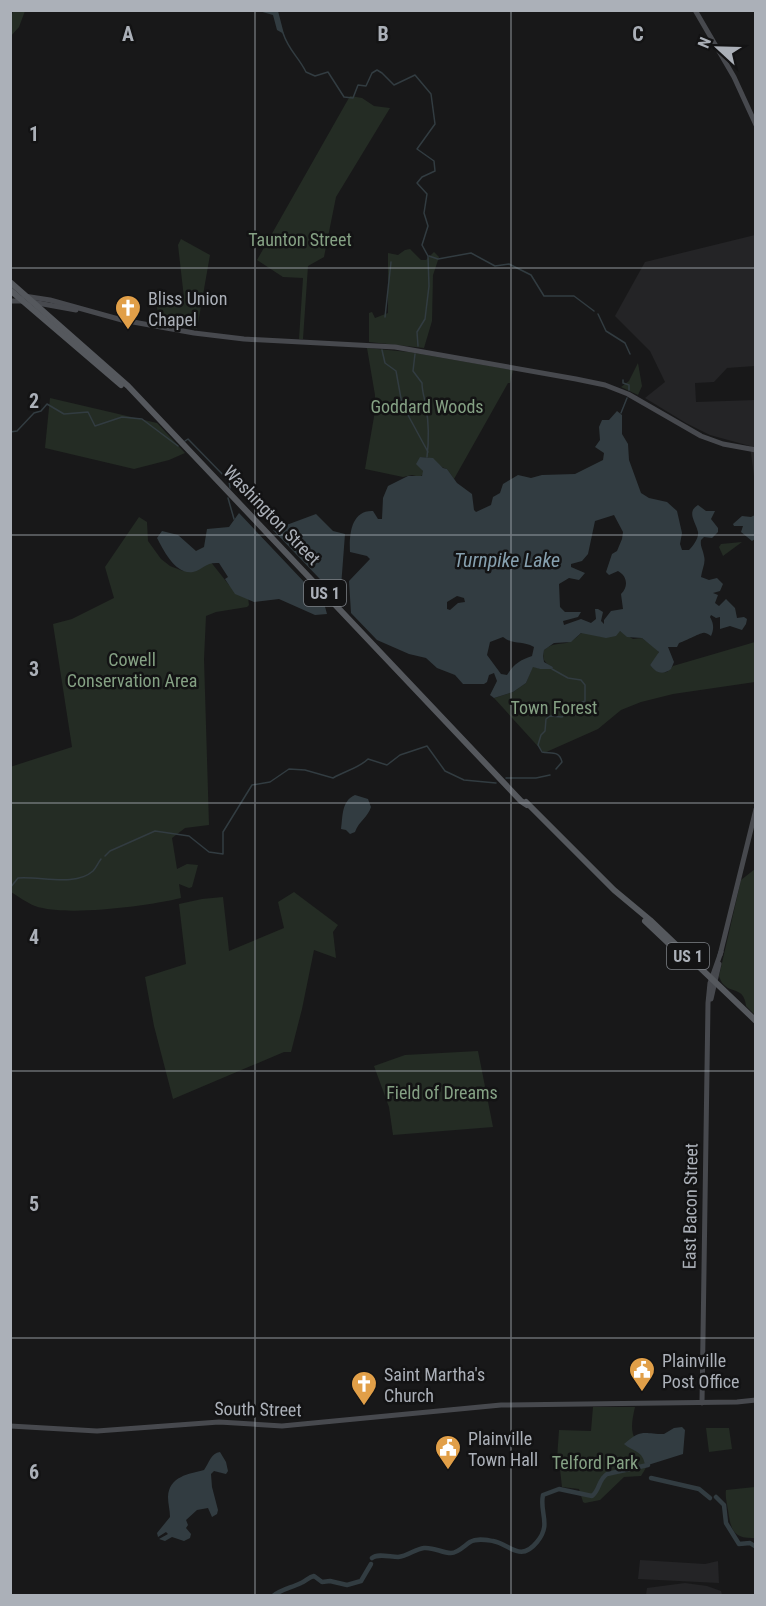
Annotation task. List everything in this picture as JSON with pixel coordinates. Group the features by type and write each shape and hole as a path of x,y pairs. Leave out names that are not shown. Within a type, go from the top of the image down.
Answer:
{"main road":[{"path":"695,10 735,76 756,125"},
{"name":"Washington Street","path":"10,282 25,299 142,402"},
{"name":"Washington Street","path":"12,293 34,303 114,373 364,633 456,735 521,801 625,902 756,1021"},
{"path":"10,301 25,299 56,301 87,311"},
{"path":"34,303 87,311 153,326 220,336 395,347 576,379 628,393 701,436 723,444 756,450"},
{"path":"50,305 46,309 50,317"},
{"name":"East Bacon Street","path":"702,1403 709,1009 713,983 756,809"},
{"name":"Washington Street","path":"713,983 756,1026"},
{"name":"South Street","path":"10,1426 97,1431 218,1422 282,1426 501,1405 702,1403 756,1400"}],"shaded area":[{"path":"755,235 755,366 727,368 714,382 695,383 696,402 755,400 755,484 750,446 710,435 645,398 665,382 650,351 615,316 645,262"},
{"path":"640,1560 705,1564 718,1561 719,1583 638,1579"},
{"path":"685,1583 707,1586 721,1591 722,1595 646,1595 647,1588"}],"green space":[{"path":"13,11 25,11 19,27 11,36 11,18"},
{"name":"Taunton Street","path":"350,96 362,98 374,106 390,108 336,197 324,257 308,266 303,339 299,339 303,278 283,277 257,260"},
{"path":"181,239 210,255 197,329 162,323 159,319 156,301 184,298 178,245"},
{"path":"410,249 421,260 426,260 434,252 439,257 433,275 432,321 424,348 369,342 369,313 372,312 375,318 388,313 388,253 398,255"},
{"name":"Goddard Woods","path":"367,348 409,352 513,370 510,383 454,479 447,469 426,457 420,457 420,466 424,473 420,477 412,475 403,477 365,469 375,411 375,395"},
{"path":"638,363 642,386 638,395 621,387 629,381"},
{"path":"50,398 157,423 185,453 169,460 134,469 45,448"},
{"name":"Cowell Conservation Area","path":"139,517 147,522 148,541 161,559 170,566 183,571 210,561 229,585 248,597 247,607 206,616 204,659 209,825 185,828 172,838 177,869 187,864 198,865 192,887 179,884 181,898 128,907 86,910 66,911 35,906 11,892 10,767 72,747 53,624 72,619 114,598 105,567"},
{"path":"742,542 723,556 719,547 721,544"},
{"name":"Town Forest","path":"620,631 633,639 642,638 658,650 659,654 650,665 661,672 667,672 673,666 755,642 755,682 673,694 641,702 621,710 598,729 544,753 494,698 513,692 526,683 533,666 540,669 553,667 544,660 543,656 544,650 550,646 571,641 583,632 602,637"},
{"path":"755,869 755,1015 746,1006 742,995 725,986 719,976 741,880"},
{"path":"294,892 338,925 333,932 336,958 314,950 291,1052 284,1052 173,1099 154,1026 145,977 186,964 179,904 223,897 229,951 284,928 278,902"},
{"name":"Field of Dreams","path":"478,1051 493,1127 393,1135 389,1107 374,1066 405,1055"},
{"name":"Telford Park","path":"593,1407 635,1407 632,1422 633,1433 646,1454 648,1462 641,1476 624,1477 600,1500 585,1503 579,1489 562,1487 557,1459 559,1430 591,1431"},
{"path":"706,1428 729,1428 732,1449 709,1452"},
{"path":"755,1487 755,1538 742,1537 732,1528 726,1490"}],"water":[{"path":"259,11 278,11 284,34 277,30 273,15"},
{"name":"Turnpike Lake","path":"617,411 622,415 622,434 628,444 629,460 641,493 649,498 667,502 677,511 682,533 680,544 682,550 689,550 698,537 692,514 694,508 698,505 706,511 715,511 711,519 718,528 718,532 712,538 704,537 701,540 705,561 701,577 709,580 717,578 723,584 720,591 713,593 718,595 715,603 719,606 726,599 735,608 737,618 747,619 742,630 730,626 720,629 720,617 716,618 711,615 713,631 711,636 701,633 679,643 677,647 668,647 674,662 671,669 662,673 650,665 659,652 642,638 627,637 620,631 616,636 606,638 581,633 571,642 554,643 544,650 544,662 553,667 552,669 533,667 526,683 513,692 494,698 490,695 497,681 494,673 489,675 484,684 463,684 455,675 437,668 426,658 409,654 377,640 351,613 349,581 370,559 367,556 350,552 353,525 360,515 366,512 373,511 378,519 382,519 383,498 388,486 408,476 422,476 423,471 416,464 420,457 433,458 447,469 457,483 472,494 476,512 491,505 493,497 500,493 503,484 518,475 531,478 542,475 575,474 603,460 604,453 595,447 600,440 599,427 602,420 609,420","holes":["614,515 623,532 617,551 612,554 606,572 609,575 618,571 625,578 626,585 621,594 623,609 611,611 604,620 604,624 601,621 603,612 595,609 596,619 591,623 581,619 564,625 563,621 578,617 581,612 565,612 560,607 559,584 569,578 579,580 585,573 571,567 571,564 582,561 588,554 595,521","457,596 464,598 465,602 458,603 450,610 447,609 447,602","503,637 534,647 532,656 518,663 507,675 501,674 487,655 490,642"]},
{"path":"239,513 324,603 327,614 315,615 279,599 254,602 235,594 225,579 228,577 219,563 193,572 181,570 170,560 157,538 162,531 178,535 196,551 204,547 207,529 229,527"},
{"path":"316,514 333,531 345,534 340,600 273,530"},
{"path":"755,515 755,539 752,541 741,532 743,526 733,524 742,516"},
{"path":"355,795 368,799 371,807 355,832 350,834 341,829 345,805"},
{"path":"682,1427 685,1430 683,1454 648,1465 645,1465 640,1454 624,1444 639,1434 664,1434 674,1428"},
{"path":"220,1452 228,1471 226,1474 214,1471 211,1474 217,1514 212,1517 208,1508 197,1510 186,1520 188,1525 186,1528 191,1534 190,1538 184,1541 172,1537 165,1541 159,1539 168,1534 166,1532 158,1537 157,1533 170,1517 168,1497 172,1484 181,1477 204,1470 212,1456"}],"waterway":[{"path":"283,33 306,72 315,76 328,72 344,97 353,98 358,85 366,86 372,73 377,70 394,85 415,75 431,94 435,124 417,149 434,161 435,171 422,177 417,183 427,194 424,213 428,226 422,245 428,256 429,286 425,319 417,332 418,346"},
{"path":"429,256 438,259 471,253 495,266 509,264 531,275 544,296 574,296 594,311"},
{"path":"385,317 391,262"},
{"path":"598,314 606,331 625,343 630,354"},
{"path":"382,350 385,363 396,371 402,404 428,452"},
{"path":"415,354 413,371 422,383 427,413 427,457"},
{"path":"623,380 623,383 629,385 629,390"},
{"path":"621,413 627,398"},
{"path":"10,432 17,431 34,413 41,411 47,404 64,414 88,412 95,426 122,417 142,419 178,446"},
{"path":"185,441 188,439 229,481 230,488"},
{"path":"228,498 234,519"},
{"path":"552,669 568,678 581,680 585,685 585,701 567,709 562,717 550,716 546,719 545,731 538,745 542,752 554,753 561,758 562,762 556,769"},
{"path":"105,856 110,851 155,831 189,836 209,852 223,854 223,832 252,785 270,782 289,769 305,770 333,778 368,759 387,765 400,755 427,746 445,771 464,780 496,783"},
{"path":"506,778 536,778 550,775"},
{"path":"10,888 18,878 77,879 93,871 101,859"},
{"path":"372,1558 381,1555 398,1557 424,1548 454,1553 470,1542 479,1540 493,1541 520,1552 525,1551 537,1542 544,1530 543,1495 559,1489 592,1496 607,1474 648,1465"},
{"path":"651,1478 699,1489 710,1498"},
{"path":"716,1497 724,1505 726,1523 739,1544 750,1543 756,1547"},
{"path":"273,1596 314,1576 322,1582 330,1581 347,1585 361,1581 371,1564"}],"place":[{"name":"Bliss Union Chapel","path":"128,331"},
{"name":"Plainville Post Office","path":"642,1393"},
{"name":"Saint Martha's Church","path":"364,1407"},
{"name":"Plainville Town Hall","path":"448,1471"}]}
